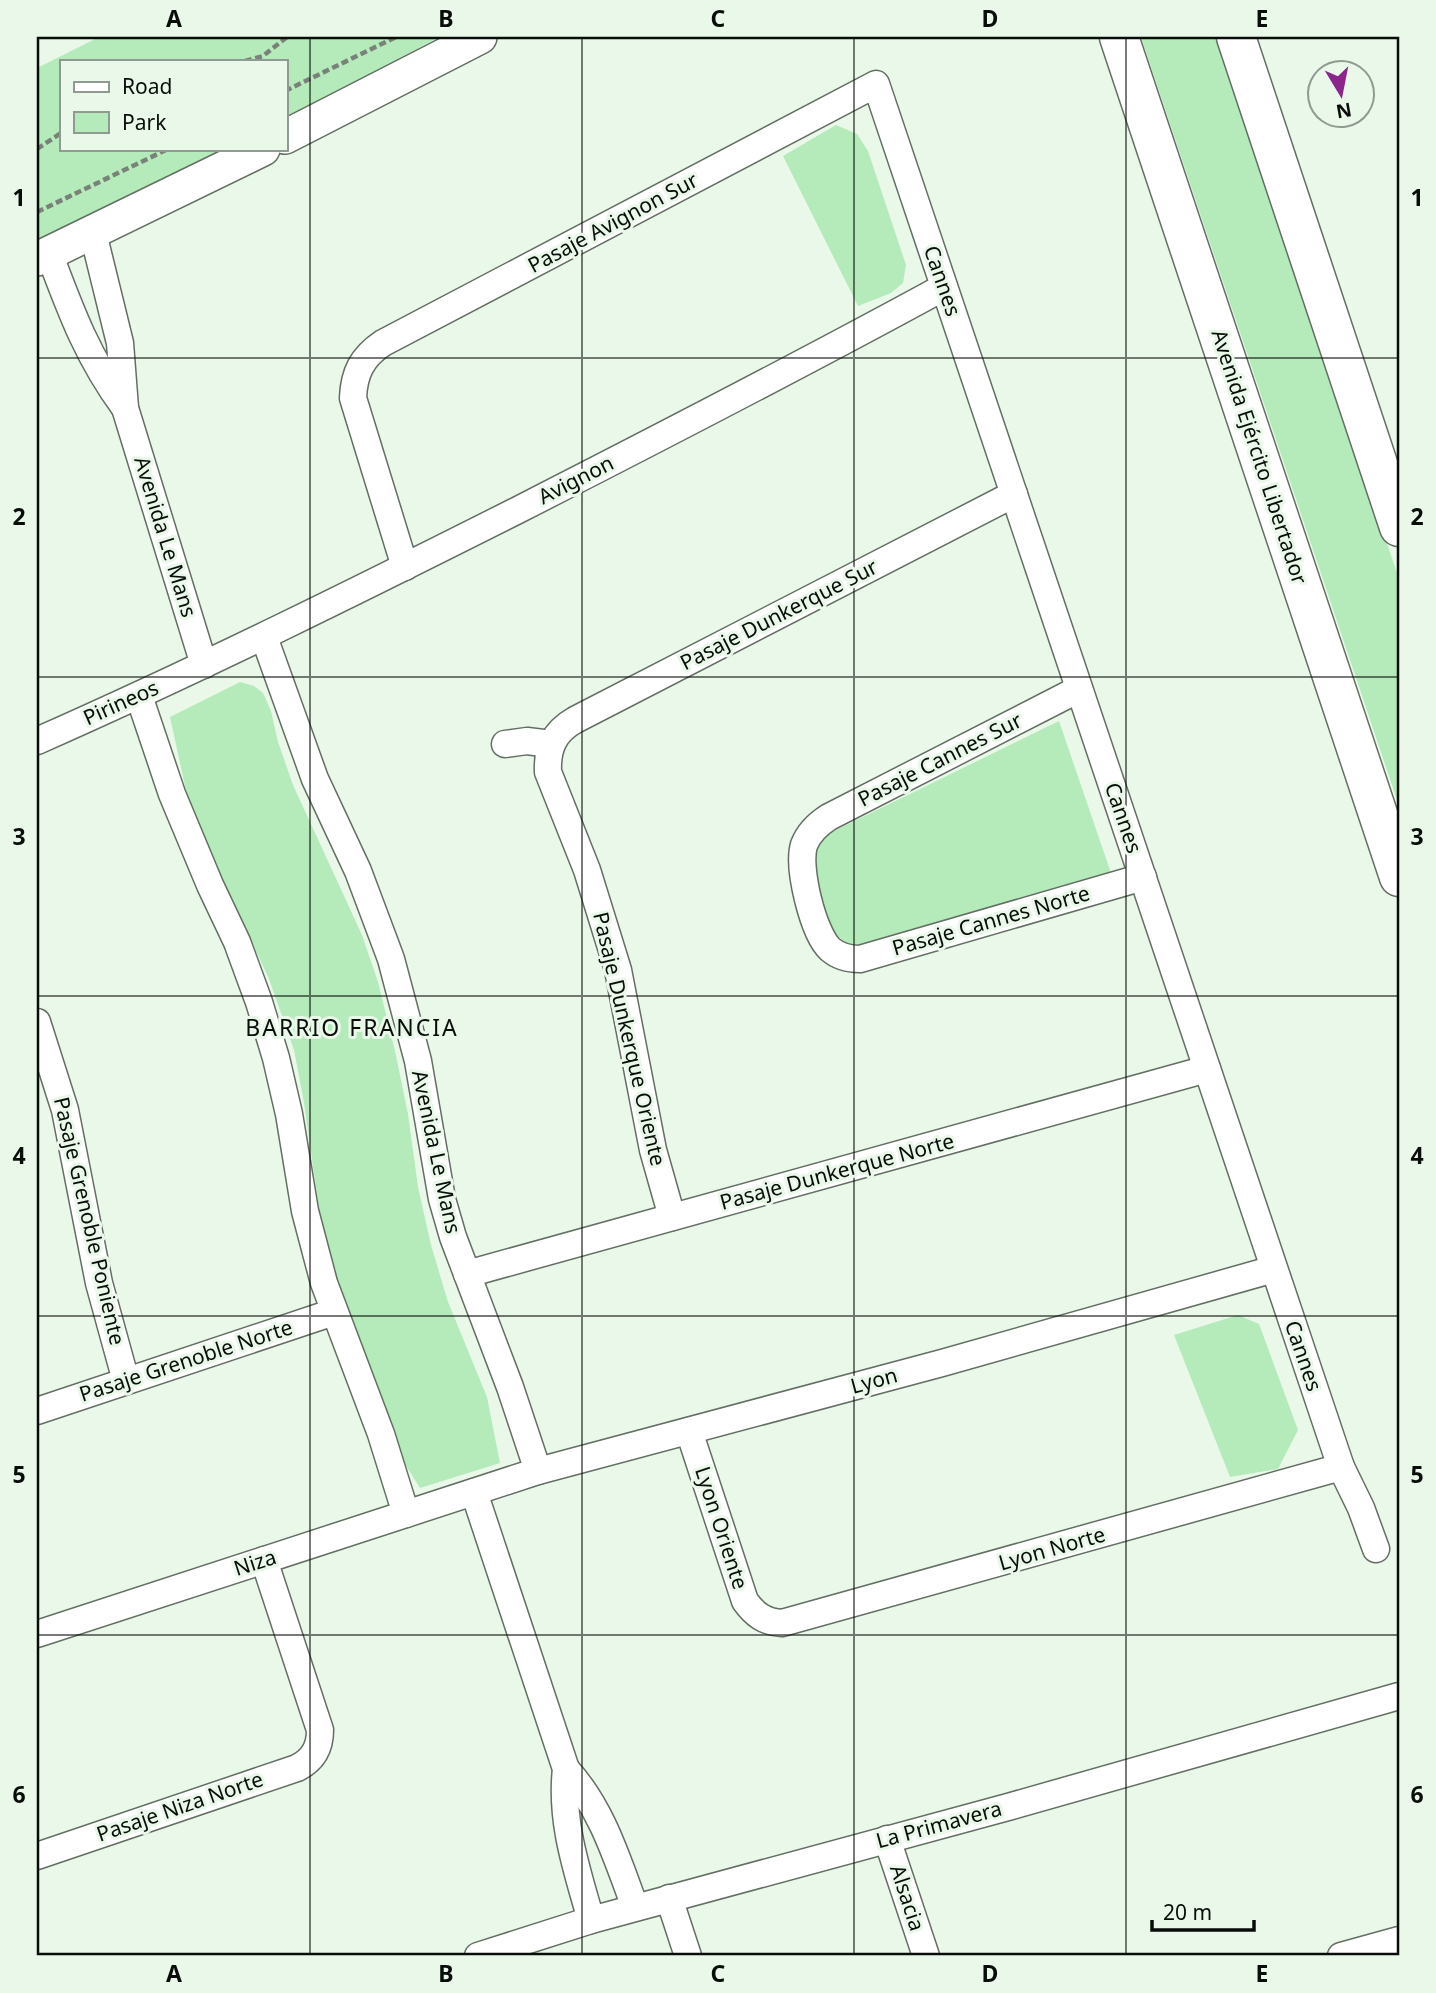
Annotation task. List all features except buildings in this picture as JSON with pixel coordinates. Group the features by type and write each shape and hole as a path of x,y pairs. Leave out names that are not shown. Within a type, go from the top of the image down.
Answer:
{"main road":[{"name":"Avenida Ejército Libertador","path":"1119,37 1399,877"},
{"path":"1236,37 1399,527"}],"street":[{"path":"287,136 480,37"},
{"name":"Cannes","path":"876,84 1341,1467 1361,1508 1376,1549"},
{"name":"Pasaje Avignon Sur","path":"405,567 354,398 357,371 363,359 383,343 876,84"},
{"path":"43,256 260,150"},
{"name":"Avenida Le Mans","path":"93,233 120,343 125,408 204,665"},
{"name":"Avenida Le Mans","path":"43,256 95,365 125,408"},
{"name":"Avignon","path":"204,665 658,439 944,287"},
{"name":"Pasaje Dunkerque Sur","path":"551,744 565,725 1014,494"},
{"name":"Avenida Le Mans","path":"264,636 315,779 358,871 391,960 418,1061 442,1199 538,1471"},
{"name":"Pirineos","path":"37,741 204,665"},
{"name":"Pasaje Cannes Sur","path":"840,956 823,940 809,901 803,869 803,848 813,830 829,817 1079,689"},
{"path":"139,696 172,794 237,942 259,1002 287,1103 305,1211 334,1312 381,1434 406,1514"},
{"path":"505,744 527,741 551,744"},
{"name":"Pasaje Dunkerque Oriente","path":"551,744 547,758 548,772 587,870 611,945 630,1025 653,1150 672,1217"},
{"name":"Pasaje Cannes Norte","path":"840,956 860,959 871,957 1143,877"},
{"name":"Pasaje Grenoble Poniente","path":"37,1022 75,1149 99,1283 126,1381"},
{"name":"Pasaje Dunkerque Norte","path":"467,1274 1207,1069"},
{"name":"Lyon","path":"474,1492 538,1471 942,1363 1274,1269"},
{"name":"Pasaje Grenoble Norte","path":"37,1410 334,1312"},
{"name":"Lyon Oriente","path":"689,1431 745,1601 762,1619"},
{"name":"Lyon Norte","path":"762,1619 793,1622 1341,1467"},
{"path":"474,1492 566,1769 565,1822 591,1920"},
{"name":"Niza","path":"37,1634 474,1492"},
{"name":"Pasaje Niza Norte","path":"37,1856 297,1768 313,1757 320,1740 318,1721 264,1560"},
{"name":"La Primavera","path":"482,1956 635,1907 1154,1766 1399,1696"},
{"path":"566,1769 598,1814 635,1907"},
{"name":"Alsacia","path":"887,1839 926,1956"},
{"path":"669,1898 688,1956"},
{"path":"1341,1956 1399,1940"}],"path":[{"path":"249,60 263,56 287,37"},
{"path":"287,90 396,37"},
{"path":"37,149 60,134"},
{"path":"37,212 166,150"}],"green space":[{"path":"99,37 439,37 287,118 287,60 60,60 60,150 224,150 37,240 37,68"},
{"path":"1141,37 1218,37 1399,579 1399,806"},
{"path":"836,125 857,134 868,151 906,265 903,283 891,293 858,306 783,156"},
{"path":"240,682 254,686 263,693 293,785 362,935 378,982 395,1051 408,1114 418,1187 431,1245 448,1302 487,1397 500,1463 420,1488 403,1461 364,1352 339,1295 324,1244 294,1050 269,979 190,809 170,717"},
{"path":"1059,721 1112,876 860,949 836,934 823,909 819,894 814,851 828,834"},
{"path":"1238,1315 1259,1324 1298,1430 1278,1469 1230,1477 1174,1335"}],"district":[{"name":"BARRIO FRANCIA","path":"352,1028"}]}
